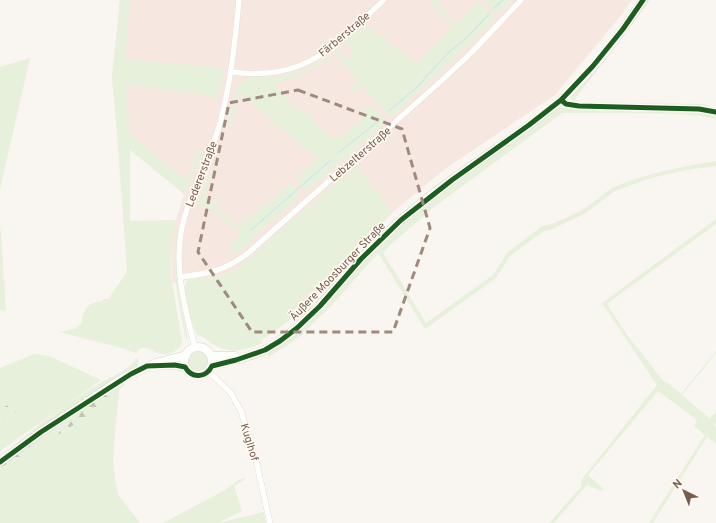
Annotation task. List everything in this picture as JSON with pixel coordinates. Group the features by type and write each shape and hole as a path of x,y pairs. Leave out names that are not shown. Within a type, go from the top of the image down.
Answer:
{"street":[{"name":"Ledererstraße","path":"195,347 181,290 179,244 184,219 216,136 225,103 232,72 239,0"},
{"name":"Färberstraße","path":"232,72 257,74 279,72 299,67 327,51 384,0"},
{"name":"Lebzelterstraße","path":"180,277 205,274 220,270 238,261 247,254 440,82 471,53 521,0"},
{"name":"Äußere Moosburger Straße","path":"147,366 175,365 185,367 190,373 202,376 210,369 265,350 280,341 297,328 320,306 361,259 401,220 452,180 529,125 561,100 585,76 643,0"},
{"name":"Äußere Moosburger Straße","path":"0,462 41,432 121,380 147,366 160,361 186,355 189,350 195,347 205,348 212,356 246,356"},
{"path":"185,367 184,359 186,355"},
{"path":"210,369 212,356"},
{"name":"Kuglhof","path":"210,369 231,393 241,411 256,460 270,523"}],"highlighted area":[{"path":"298,90 402,129 430,228 393,332 252,332 198,252 229,103"}],"shaded area":[{"path":"120,0 632,0 555,95 445,169 393,212 305,308 261,340 188,280 172,283 172,240 184,194 130,149 112,78"}],"green space":[{"path":"120,0 130,0 125,59 224,68 218,99 212,98 212,96 126,85 130,134 187,180 197,152 203,152 184,194 130,150 130,221 176,220 172,240 171,276 182,341 179,348 166,354 144,348 141,348 136,353 59,332 75,329 82,323 83,315 87,308 93,303 108,299 127,272 112,78"},
{"path":"428,0 441,0 437,4 457,23 478,1 494,17 494,20 391,118 362,86 354,94 350,90 359,82 333,52 337,48 339,49 337,51 340,55 342,53 347,59 354,54 345,41 364,24 412,60 417,62 421,61 423,57 453,26"},
{"path":"489,0 512,0 497,15 486,3"},
{"path":"645,0 650,0 575,99 578,102 703,104 716,108 716,111 702,107 577,104 571,100 571,95"},
{"path":"328,56 330,61 289,80 274,84 299,112 313,115 314,117 312,120 326,133 334,137 343,137 351,124 358,126 366,105 375,109 387,122 306,192 297,177 317,159 240,93 229,130 226,128 237,89 247,77 279,77 310,67"},
{"path":"30,58 0,189 0,67"},
{"path":"557,108 703,111 716,115 716,119 682,114 562,113 434,207 390,245 383,253 426,323 493,275 507,253 542,226 554,223 576,213 594,202 611,188 652,174 677,168 716,161 716,166 686,170 651,178 615,191 584,214 550,230 544,231 510,256 496,278 425,329 378,253 335,302 298,338 269,357 267,353 408,218"},
{"path":"218,154 220,155 204,196 212,203 220,194 222,196 214,205 239,226 290,183 301,196 235,254 229,248 240,234 205,205 202,208 197,204"},
{"path":"357,166 393,212 320,286 305,294 290,320 261,340 263,343 246,349 228,350 216,346 205,338 197,335 186,301 186,283 193,278 208,279 225,274 240,266"},
{"path":"716,219 716,224 607,304 625,332 664,382 667,382 681,394 716,351 716,353 682,395 710,419 716,411 716,423 714,425 716,427 716,444 707,437 653,523 649,523 705,435 694,426 697,420 658,391 588,475 604,489 601,491 587,485 554,523 549,523 581,487 582,479 657,385 602,303"},
{"path":"0,227 1,234 6,311 0,310"},
{"path":"176,235 178,235 176,262 178,287 188,339 186,339 176,287 174,262"},
{"path":"198,349 206,353 210,361 206,369 198,373 190,369 186,361 190,353"},
{"path":"34,354 49,356 101,380 0,451 0,426 25,404 19,400 0,409 0,368"},
{"path":"136,358 138,360 137,367 24,439 0,458 49,417 88,390 126,369 134,362"},
{"path":"131,377 98,411 0,468 0,466 48,431"},
{"path":"119,391 113,459 115,481 119,496 140,523 0,523 0,468 98,411"},
{"path":"19,400 25,404 0,426 0,409"},
{"path":"247,478 234,486 242,511 218,523 163,523 225,490 240,479"},
{"path":"264,512 266,523 218,523"}],"waterway":[{"path":"494,8 503,0"},
{"path":"389,111 416,88 448,53 465,39 489,14"},
{"path":"338,153 381,119"},
{"path":"251,230 331,160"}],"cycle path":[{"path":"0,462 41,432 131,374 147,366 175,365 185,367 191,374 199,376 206,373 212,366 265,350 280,341 297,328 320,306 361,259 401,220 452,180 529,125 561,100 593,66 623,29 643,0"},
{"path":"561,100 566,104 579,106 699,109 716,112"}]}
